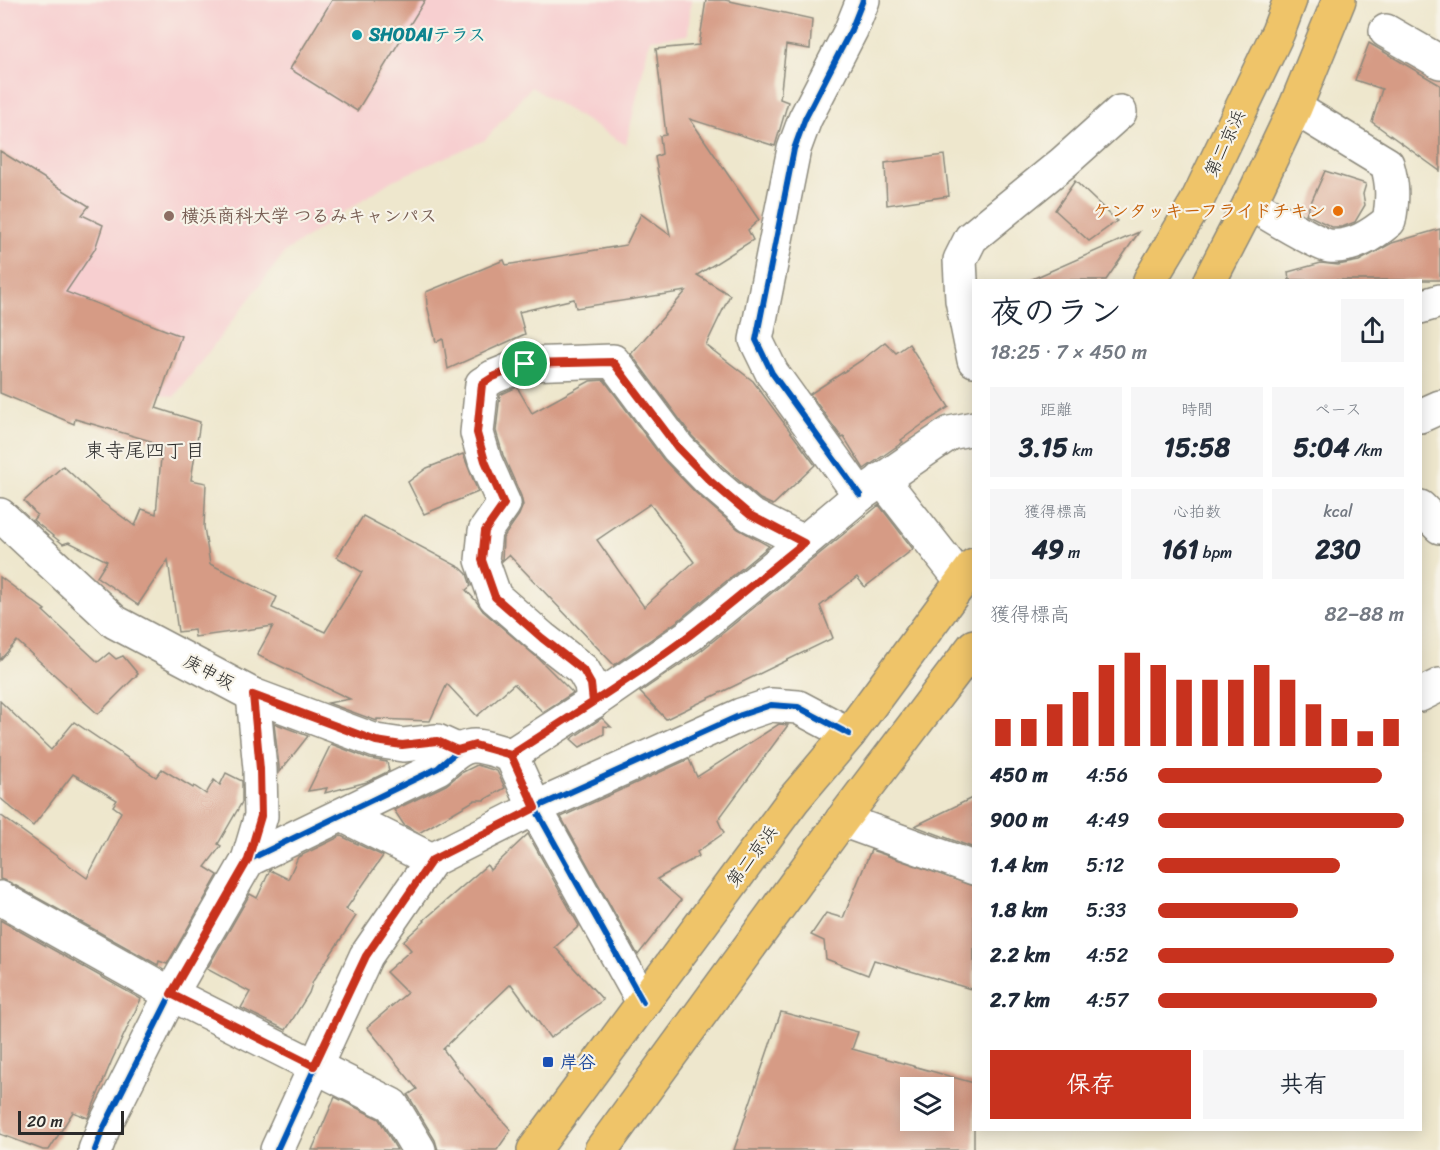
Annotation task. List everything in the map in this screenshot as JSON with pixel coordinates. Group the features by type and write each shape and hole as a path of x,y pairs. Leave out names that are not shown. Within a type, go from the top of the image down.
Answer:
{"highway":[{"name":"第二京浜","path":"1150,279 1196,203 1278,32 1290,0"},
{"path":"1211,279 1295,108 1339,0"},
{"name":"第二京浜","path":"534,1150 794,799 849,734 968,573"},
{"path":"601,1150 842,820 972,649"}],"street":[{"path":"863,0 851,30 805,119 794,149 756,340 772,373 871,487 968,573"},
{"path":"1386,31 1440,62"},
{"path":"1250,203 1328,246 1349,244 1371,236 1389,221 1393,200 1392,180 1387,164 1295,108"},
{"path":"972,350 962,300 960,260 971,237 1063,163 1120,112"},
{"path":"1422,306 1440,301"},
{"path":"593,702 591,684 583,670 495,597 482,560 485,531 504,504 485,461 477,433 482,384 525,364 613,362 678,448 709,480 750,515 804,543"},
{"path":"1422,415 1440,407"},
{"path":"643,1002 535,808 511,755 690,635 871,487 950,433 972,428"},
{"path":"1422,509 1440,527"},
{"name":"庚申坂","path":"0,515 115,622 253,695 376,741 402,745 437,741 457,750 475,745 511,755"},
{"path":"1422,694 1440,685"},
{"path":"95,1150 103,1129 171,994 248,860 261,816 260,769 253,695"},
{"path":"277,1150 366,956 432,860 535,808 741,715 771,705 798,707 849,734"},
{"path":"248,860 438,768 457,750"},
{"path":"342,815 432,860"},
{"path":"842,820 972,867"},
{"path":"0,898 171,994 392,1106 419,1150"}],"shaded area":[{"name":"横浜商科大学 つるみキャンパス","path":"0,0 691,0 688,35 650,39 626,145 531,87 485,140 391,181 286,251 174,397 61,366 0,336"}],"building":[{"name":"SHODAIテラス","path":"332,0 425,0 357,111 290,69"},
{"path":"706,0 725,0 812,19 810,49 786,45 780,99 788,102 775,146 690,119 759,220 748,230 753,240 697,275 730,295 706,345 753,381 815,465 773,505 760,499 692,436 631,354 686,291 576,308 574,299 519,312 525,334 448,369 443,339 436,342 427,305 426,292 504,260 506,265 626,245 641,214 670,235 655,157 662,154 660,136 666,135 656,49 699,45"},
{"path":"1369,43 1440,85 1440,171 1372,122 1382,89 1355,80"},
{"path":"0,151 89,206 82,215 103,225 95,249 66,292 181,336 156,408 200,422 191,480 206,483 204,527 210,564 277,597 272,608 325,632 362,572 337,557 363,516 461,568 467,574 471,586 466,590 483,611 539,659 573,693 543,712 514,684 477,716 447,684 430,721 377,719 377,721 328,703 350,699 257,655 273,626 195,637 194,630 178,632 168,560 138,605 97,577 107,561 69,542 63,544 33,520 37,515 24,501 63,466 102,502 135,526 142,509 156,514 162,446 75,419 74,424 0,393"},
{"path":"944,155 949,196 887,205 885,163"},
{"path":"1325,171 1366,184 1363,194 1365,205 1355,222 1342,227 1332,227 1306,214"},
{"path":"1075,181 1117,221 1089,241 1055,210"},
{"path":"1440,229 1440,280 1289,279 1288,272 1321,263 1338,265 1359,261 1392,243"},
{"path":"1139,232 1107,279 1032,279"},
{"path":"885,342 896,353 909,344 949,407 864,469 844,437 842,438 810,394"},
{"path":"604,380 663,459 696,493 738,529 769,546 679,620 614,665 509,555 502,561 503,538 523,505 496,431 500,395 517,387 532,413 590,381","holes":["650,504 694,562 644,607 597,540"]},
{"path":"463,454 478,492 424,514 408,482 427,468"},
{"path":"879,505 913,549 865,587 857,577 820,606 833,638 666,719 640,692 702,650"},
{"path":"0,577 45,610 43,611 98,662 109,653 116,659 123,656 138,674 98,714 17,641 0,660"},
{"path":"0,701 51,750 74,722 156,777 162,769 206,794 214,780 220,785 226,773 242,781 242,802 218,844 221,846 205,867 218,875 167,964 159,961 158,965 0,879 0,815 87,878 121,812 113,806 117,800 73,774 33,826 0,798"},
{"path":"602,718 611,727 604,726 604,734 580,747 571,739"},
{"path":"274,723 308,736 279,773 279,767"},
{"path":"779,724 788,725 718,820 724,833 697,852 699,856 657,879 681,900 638,955 561,817 689,759 697,777"},
{"path":"331,744 370,759 387,762 389,771 367,782 325,793 327,788 308,791"},
{"path":"477,765 497,771 505,788 484,800 475,800 419,833 404,825 394,810 446,785 461,773"},
{"path":"972,798 972,847 915,826"},
{"path":"528,834 579,926 555,947 603,1000 550,1038 511,984 443,1049 511,1130 497,1150 438,1150 435,1140 408,1095 417,1089 367,1027 407,993 386,972 411,950 403,941 487,865 490,870"},
{"path":"341,836 383,856 346,909 356,916 313,981 309,993 286,1030 241,1008 250,992 207,969 250,894 257,898 270,870 288,879 298,857"},
{"path":"871,850 972,885 972,989 874,960 868,975 826,959 824,941 811,935 826,913 843,918"},
{"path":"0,920 141,999 88,1118 73,1112 49,1150 43,1150 0,1134"},
{"path":"781,1012 858,1032 852,1049 952,1077 900,1077 900,1131 954,1131 954,1077 972,1082 972,1131 974,1131 974,1150 734,1150"},
{"path":"335,1097 379,1119 397,1150 312,1150"}],"cycle path":[{"path":"860,495 772,373 756,340 794,149 805,119 851,30 863,0"},
{"path":"277,1150 366,956 432,860 535,808 741,715 771,705 798,707 849,734"},
{"path":"95,1150 103,1129 171,994 248,860 438,768 457,752 472,746 511,755 535,808 643,1002"}],"place":[{"name":"SHODAIテラス","path":"357,35"},
{"name":"ケンタッキーフライドチキン","path":"1338,211"},
{"name":"横浜商科大学 つるみキャンパス","path":"169,216"},
{"name":"岸谷","path":"548,1062"}],"district":[{"name":"東寺尾四丁目","path":"145,450"}],"route":[{"path":"525,364 482,384 477,433 485,461 504,504 485,531 482,560 495,597 583,670 591,684 593,702 511,755 475,745 457,750 437,741 402,745 376,741 253,695 260,769 261,816 248,860 171,994 314,1066 366,956 432,860 535,808 511,755 552,728 593,702 690,635 804,543 750,515 709,480 678,448 613,362 525,364"}]}
